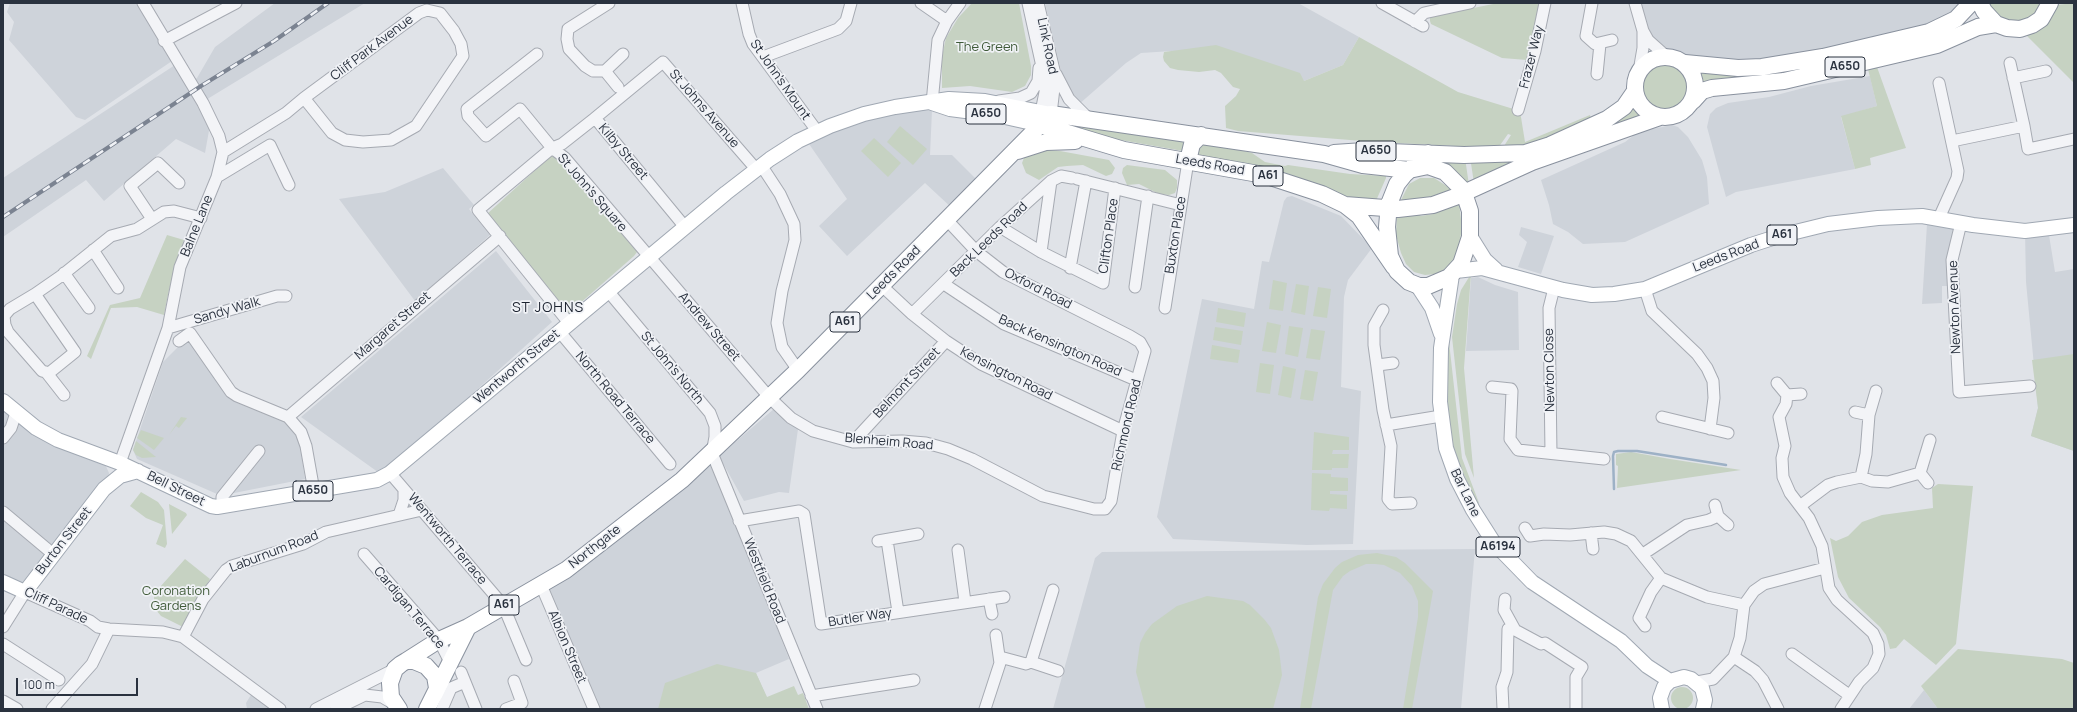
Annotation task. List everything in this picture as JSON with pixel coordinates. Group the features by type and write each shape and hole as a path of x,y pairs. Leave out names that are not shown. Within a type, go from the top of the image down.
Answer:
{"highway":[{"name":"A650","path":"1685,64 1738,68 1762,67 1824,57 1929,32 1956,19 1972,3"},
{"path":"1980,3 1984,11 1996,24 2007,28 2020,29 2036,22 2049,6 2064,3"},
{"name":"A650","path":"1693,101 1702,92 1712,88 1784,82 1937,45 1978,27 1996,24"},
{"path":"1345,206 1388,209 1426,207 1464,194 1543,158 1660,117 1669,117 1682,113 1693,101 1695,94 1695,81 1685,64 1668,56 1655,58 1647,62 1639,71 1635,82 1635,91 1638,100 1645,110 1660,117"},
{"name":"A650","path":"1324,154 1364,150 1428,154 1506,155 1540,149 1607,119 1624,107 1635,91"},
{"name":"Leeds Road","path":"1044,117 1089,120 1200,135 1260,146 1324,154 1363,165 1410,170"},
{"name":"Leeds Road","path":"1044,117 1093,142 1136,152 1268,176 1316,192 1345,206 1364,222 1394,267"},
{"name":"Leeds Road","path":"712,453 882,286 1013,153 1044,117"},
{"path":"1188,161 1192,144 1200,135"},
{"path":"1013,153 1046,142 1093,142"},
{"name":"A650","path":"1410,170 1428,154"},
{"name":"A61","path":"1394,267 1404,278 1417,285 1433,285 1454,273 1466,254 1470,236 1471,215 1464,194 1451,176 1440,169 1424,166 1410,170"},
{"path":"1394,267 1388,241 1388,209 1397,184 1410,170"},
{"path":"1471,215 1482,197 1504,175"},
{"name":"Northgate","path":"400,665 439,640 468,627 576,563 682,480 712,453"},
{"path":"437,688 459,672 468,627"},
{"path":"396,706 389,690 390,683 400,665 414,661 426,666 435,676 437,688 430,708"}],"main road":[{"name":"A650","path":"758,167 817,131 851,118 879,110 955,99 991,102 1044,117"},
{"name":"A650","path":"932,102 950,109 996,115 1044,117"},
{"name":"Wentworth Street","path":"390,473 685,226 758,167"},
{"name":"Leeds Road","path":"1454,273 1478,268 1554,288 1592,295 1614,294 1645,289 1724,255 1786,234 1828,224 1878,218 1922,216 1961,223 2025,230 2074,225"},
{"name":"Leeds Road","path":"1470,236 1485,260 1500,273"},
{"name":"Bar Lane","path":"1454,273 1442,338 1440,375 1441,416 1446,448 1457,479 1473,510 1494,543 1532,582 1621,641 1647,666 1670,681"},
{"name":"Bar Lane","path":"1417,285 1437,318 1442,338"},
{"name":"A650","path":"3,401 16,413 58,440 120,463"},
{"name":"Burton Street","path":"25,592 108,482 109,474 104,462 98,455"},
{"name":"Bell Street","path":"120,463 211,506 228,506"},
{"name":"Burton Street","path":"104,489 120,476 138,471"},
{"name":"A650","path":"228,506 377,480 390,473"},
{"name":"Cliff Parade","path":"3,582 25,592"},
{"name":"Bar Lane","path":"1647,666 1659,702"},
{"path":"1670,681 1684,677 1697,682 1705,694 1703,709"},
{"name":"A6194","path":"1659,702 1670,681"}],"street":[{"name":"Balne Lane","path":"120,463 168,328 180,267 217,177 223,152 219,136 203,103 164,41 143,3"},
{"path":"164,41 236,3"},
{"path":"609,3 564,27 569,48 585,66 593,71 605,72 618,87"},
{"name":"St John's Mount","path":"742,3 749,34 762,57 817,131"},
{"path":"762,57 838,29 846,21 851,3"},
{"path":"921,3 947,21"},
{"path":"932,102 938,40 947,21 960,3"},
{"name":"Link Road","path":"1028,3 1046,84 1044,117"},
{"name":"Link Road","path":"1038,3 1054,70 1054,88 1044,117"},
{"path":"1382,3 1419,24 1424,13 1470,3"},
{"name":"Frazer Way","path":"1518,110 1535,51 1545,3"},
{"path":"1592,3 1586,36 1595,44 1612,40"},
{"path":"1635,3 1643,31 1643,48 1639,71"},
{"name":"Cliff Park Avenue","path":"223,152 286,114 304,98 419,13 427,10 440,13 454,31 461,44 463,56 416,126 391,140 363,142 345,140 332,133 304,98"},
{"path":"1643,31 1654,45 1668,56"},
{"path":"1597,74 1600,44"},
{"path":"991,102 1020,98 1033,91 1039,78 1039,53"},
{"path":"537,54 467,109 468,116 486,136 520,109 552,148"},
{"path":"605,72 623,54"},
{"name":"St Johns Avenue","path":"595,118 663,62 758,167"},
{"path":"2010,63 2028,149 2074,139"},
{"path":"1054,70 1066,95 1089,120"},
{"path":"2013,78 2046,71"},
{"path":"1939,83 1958,171 1957,178 1939,218"},
{"name":"Kilby Street","path":"552,148 562,144 595,118 685,226"},
{"path":"1952,141 2024,126"},
{"path":"217,177 270,145 288,186"},
{"name":"St John's Square","path":"564,327 500,236 478,210 552,148 565,158 648,257"},
{"name":"Buxton Place","path":"1165,308 1188,161"},
{"path":"152,219 130,186 158,163 179,183"},
{"path":"758,167 780,194 794,224 795,240 782,292 777,323 782,347 798,370"},
{"path":"1041,252 1051,181 1062,176 1181,205"},
{"path":"1000,227 1070,268 1078,179"},
{"name":"Back Leeds Road","path":"912,314 1000,227 1051,181"},
{"name":"Clifton Place","path":"1070,268 1103,284 1116,188"},
{"path":"1135,287 1148,196"},
{"path":"64,395 46,372 42,371 8,332 5,325 4,316 10,309 35,294 111,236 137,229 164,212 174,210 200,218"},
{"name":"Oxford Road","path":"947,220 976,251 1003,272 1140,342"},
{"name":"Newton Avenue","path":"1961,223 1952,260 1959,392 2030,386"},
{"name":"Margaret Street","path":"288,417 358,350 431,294 500,236"},
{"path":"93,250 118,288"},
{"name":"Andrew Street","path":"648,257 769,397"},
{"path":"64,273 88,308"},
{"name":"Back Kensington Road","path":"944,284 1004,324 1136,380"},
{"name":"Kensington Road","path":"882,286 912,314 946,341 981,364 1123,432"},
{"name":"Newton Close","path":"1551,453 1550,308 1554,288"},
{"path":"1645,289 1652,311 1697,354 1707,368 1713,381 1714,398 1710,429"},
{"name":"St John's North","path":"608,291 710,413 715,426 715,437 712,453"},
{"path":"35,294 74,352 49,373 46,372"},
{"name":"Sandy Walk","path":"168,328 278,296 286,296"},
{"path":"1384,310 1374,326 1374,345 1386,425 1391,446 1388,499 1392,504 1411,503"},
{"name":"North Road Terrace","path":"564,327 670,464"},
{"path":"179,341 190,333 231,392 237,396 288,417 301,432 306,446 314,491"},
{"name":"Belmont Street","path":"853,442 946,341"},
{"name":"Richmond Road","path":"1105,509 1111,501 1123,432 1145,351 1140,342"},
{"path":"1378,365 1393,363"},
{"path":"1777,383 1787,395 1786,404 1779,417 1785,446 1782,458 1783,477 1790,493 1809,518 1822,546 1829,588 1837,600 1873,633 1878,644 1878,654 1873,668 1859,682 1841,709"},
{"path":"1492,386 1511,389 1512,391 1510,439 1516,448 1522,451 1604,459"},
{"path":"1861,476 1866,454 1869,415 1876,391"},
{"path":"1787,395 1801,394"},
{"name":"Blenheim Road","path":"769,397 791,418 813,431 853,442 902,441 926,443 948,449 972,459 1043,496 1094,509 1105,509"},
{"path":"1855,412 1869,415"},
{"path":"3,438 11,428 16,413"},
{"path":"1386,425 1441,416"},
{"path":"1662,417 1728,433"},
{"path":"1920,473 1930,440"},
{"path":"228,506 222,497 259,451"},
{"name":"Westfield Road","path":"712,453 817,709"},
{"name":"Wentworth Terrace","path":"390,473 503,605 526,660"},
{"path":"1800,506 1828,485 1861,476 1872,481 1888,482 1920,473"},
{"path":"1920,473 1928,483"},
{"path":"400,515 404,500 404,490"},
{"path":"1715,505 1718,516 1728,525"},
{"name":"Laburnum Road","path":"183,637 203,599 226,570 232,566 302,544 335,529 422,510"},
{"name":"Butler Way","path":"739,521 799,511 804,514 821,624 1004,597"},
{"path":"3,512 53,554"},
{"path":"1643,554 1687,525 1709,520 1718,516"},
{"path":"1525,528 1530,536 1604,532 1616,534 1631,541 1661,578 1707,598 1744,605"},
{"path":"1591,533 1593,549"},
{"path":"898,612 882,540 918,534"},
{"path":"958,550 965,602"},
{"name":"Cardigan Terrace","path":"364,554 439,640 459,672 476,709"},
{"path":"1705,694 1713,679 1734,657 1740,638 1744,605 1751,594 1764,584 1825,568"},
{"path":"1645,626 1640,618 1650,592 1661,578"},
{"name":"Albion Street","path":"541,585 594,709"},
{"path":"1030,662 1053,590"},
{"path":"3,628 25,592"},
{"name":"Cliff Parade","path":"25,592 90,621 98,627 109,630"},
{"path":"989,599 992,614"},
{"path":"1504,599 1504,610 1515,630"},
{"path":"1502,709 1502,687 1507,672 1508,629 1515,630 1541,644 1545,643 1582,667 1576,677 1576,709"},
{"path":"52,709 92,664 109,630 163,632 183,637 277,708"},
{"path":"985,709 1000,657 996,635"},
{"path":"3,644 59,680"},
{"path":"1792,654 1810,674 1849,695"},
{"path":"1000,657 1026,664 1030,662 1058,671"},
{"path":"1734,657 1756,671 1778,709"},
{"name":"Northgate","path":"316,709 400,665"},
{"path":"430,708 451,688 459,672"},
{"path":"1697,682 1713,679"},
{"path":"811,696 914,680"},
{"path":"506,709 522,703 514,681"},
{"path":"332,709 337,709 365,695 382,697 396,706"}],"shaded area":[{"path":"10,3 143,3 172,61 85,120 76,117 9,40 14,22 7,12"},
{"path":"275,3 365,3 209,98 199,108 210,125 205,153 176,139 104,201 86,180 3,237 3,178 175,65 186,85 197,78 215,47"},
{"path":"1045,3 1298,3 1359,37 1343,65 1304,81 1172,51 1141,53 1126,63 1078,105 1062,75"},
{"path":"1639,3 1971,3 1956,19 1789,63 1680,60 1667,57 1648,32"},
{"path":"1870,76 1877,106 1841,117 1855,169 1736,192 1726,197 1707,127 1710,114 1716,108 1728,103 1769,97 1811,86"},
{"path":"932,110 930,155 952,155 979,182 953,209 925,183 847,256 819,226 847,199 807,141 851,124 904,112"},
{"path":"1672,125 1678,127 1688,137 1702,160 1707,177 1709,204 1625,242 1583,244 1568,232 1553,224 1541,180 1625,142 1638,132"},
{"path":"443,168 474,205 469,209 490,235 415,301 339,199 385,192"},
{"path":"1292,196 1341,216 1372,248 1348,280 1344,297 1341,387 1361,391 1353,544 1307,545 1173,539 1157,517 1202,299 1254,309 1262,261 1269,262 1284,201 1287,197"},
{"path":"1927,224 1955,229 1952,286 1942,286 1942,303 1922,304"},
{"path":"1521,227 1554,236 1541,274 1518,267 1527,242 1519,235"},
{"path":"2048,229 2055,272 2074,269 2074,451 2031,436 2038,408 2026,282 2025,231"},
{"path":"496,251 552,322 382,475 301,417"},
{"path":"1478,277 1495,285 1518,292 1519,350 1466,351 1471,278"},
{"path":"188,341 193,345 225,391 277,415 298,433 305,479 234,493 217,494 137,459 133,450 163,362 179,346"},
{"path":"3,401 16,413 98,455 96,462 104,462 109,473 108,482 25,592 3,582"},
{"path":"775,408 798,429 789,493 779,492 744,501 719,456"},
{"path":"712,464 789,659 756,673 772,709 598,709 546,590 634,526"},
{"path":"1475,549 1461,709 1053,709 1095,558 1102,552"},
{"path":"257,685 287,709 247,709 246,703"},
{"path":"1924,690 1938,709 1909,709"}],"green space":[{"name":"The Green","path":"972,3 1019,3 1031,66 1031,75 1025,86 1012,92 970,86 942,88 942,56 946,38 958,18"},
{"path":"1498,3 1540,3 1530,57 1527,60 1502,58 1431,24 1430,21 1430,18 1434,16"},
{"path":"1980,3 2050,3 2056,5 2074,3 2074,83 2020,29 2007,28"},
{"path":"1359,37 1458,92 1520,111 1525,142 1590,115 1591,121 1526,145 1504,146 1511,135 1508,134 1498,148 1375,142 1238,131 1226,128 1225,106 1236,96 1240,89 1233,87 1221,73 1215,70 1199,72 1170,68 1164,61 1163,57 1164,52 1216,45 1300,73 1304,81 1343,65"},
{"path":"1851,59 1775,76 1699,87 1696,69"},
{"path":"1659,61 1669,61 1681,68 1688,80 1688,90 1681,102 1669,109 1659,109 1651,105 1644,98 1640,90 1640,80 1644,72 1651,65"},
{"path":"1877,67 1906,148 1870,158 1871,165 1855,169 1841,116 1877,106 1868,69"},
{"path":"1636,100 1643,115 1474,183 1470,157 1509,157"},
{"path":"1072,123 1190,138 1183,151 1115,139 1071,129"},
{"path":"900,126 927,149 913,165 887,142"},
{"path":"874,138 901,163 888,177 861,151"},
{"path":"1205,141 1252,153 1265,162 1350,174 1386,176 1386,178 1375,203 1360,200 1201,157 1197,152 1199,143"},
{"path":"1043,150 1060,151 1109,160 1115,168 1112,174 1106,176 1083,165 1058,167 1039,180 1026,173 1022,163 1024,158"},
{"path":"552,155 556,155 636,248 637,252 569,313 487,214"},
{"path":"1465,158 1469,185 1436,161"},
{"path":"1127,165 1165,170 1177,180 1177,188 1175,193 1169,195 1159,194 1139,184 1127,185 1122,173 1123,168"},
{"path":"1420,178 1434,178 1453,190 1435,199 1429,197 1399,204 1409,184"},
{"path":"1459,202 1462,228 1459,247 1453,261 1446,270 1436,274 1425,275 1414,272 1406,264 1401,253 1396,235 1397,215 1416,213 1421,216 1433,214 1438,209"},
{"path":"167,235 184,240 169,290 164,315 137,307 111,308 91,359 87,356 110,305 140,298"},
{"path":"1471,274 1464,368 1474,478 1465,454 1452,337 1457,304 1461,290"},
{"path":"1273,280 1287,283 1283,311 1269,309"},
{"path":"1296,284 1309,286 1305,315 1291,312"},
{"path":"1318,287 1331,289 1327,318 1313,316"},
{"path":"1218,308 1246,313 1244,327 1216,322"},
{"path":"1267,322 1281,325 1276,353 1262,351"},
{"path":"1289,326 1303,328 1298,357 1285,354"},
{"path":"1215,327 1243,331 1241,345 1213,340"},
{"path":"1311,329 1325,331 1320,360 1306,358"},
{"path":"1448,333 1462,458 1479,503 1477,504 1452,448 1444,393"},
{"path":"1212,345 1240,350 1238,363 1210,359"},
{"path":"2074,354 2074,451 2031,436 2038,408 2032,360"},
{"path":"1260,363 1274,365 1270,394 1256,392"},
{"path":"1283,366 1296,369 1291,398 1278,395"},
{"path":"1305,370 1318,372 1313,401 1300,399"},
{"path":"181,417 187,418 179,428 176,426 169,435"},
{"path":"141,430 164,438 154,450 137,438"},
{"path":"1314,432 1349,437 1349,450 1333,450 1332,454 1349,454 1348,468 1312,470"},
{"path":"136,441 156,457 142,458 136,455 133,450"},
{"path":"1631,452 1741,470 1617,488 1618,466 1616,465 1616,454"},
{"path":"1312,473 1331,474 1331,477 1348,478 1348,491 1330,491 1330,494 1347,495 1347,509 1330,508 1329,511 1311,510"},
{"path":"1938,484 1973,486 1956,644 1936,665 1904,639 1896,648 1890,649 1886,635 1880,627 1849,598 1838,577 1830,538 1836,541 1848,536 1862,522 1882,515 1933,508 1932,488"},
{"path":"141,492 158,502 164,510 167,544 165,548 156,544 163,525 146,518 130,506"},
{"path":"169,504 187,515 172,534"},
{"path":"1377,553 1396,557 1405,563 1433,591 1412,709 1403,709 1418,617 1418,601 1412,586 1400,573 1384,565 1366,564 1343,576 1333,590 1311,709 1300,709 1318,597 1323,584 1335,568 1342,562 1358,555"},
{"name":"Coronation Gardens","path":"185,559 210,579 183,627 161,616 156,610 154,596"},
{"path":"1207,596 1243,601 1250,605 1271,628 1279,650 1282,675 1273,709 1146,709 1136,672 1140,643 1145,633 1152,624 1177,606"},
{"path":"1958,649 2062,659 2074,663 2074,709 1938,709 1921,686"},
{"path":"717,664 756,673 767,697 794,686 798,695 803,693 809,709 658,709 665,683"},
{"path":"1678,687 1686,687 1693,694 1693,702 1686,709 1678,709 1671,702 1671,694"}],"waterway":[{"path":"1614,489 1613,456 1614,452 1618,451 1637,451 1726,465"}],"railway":[{"path":"3,217 201,86 274,41 328,3"}],"district":[{"name":"ST JOHNS","path":"548,308"}]}
